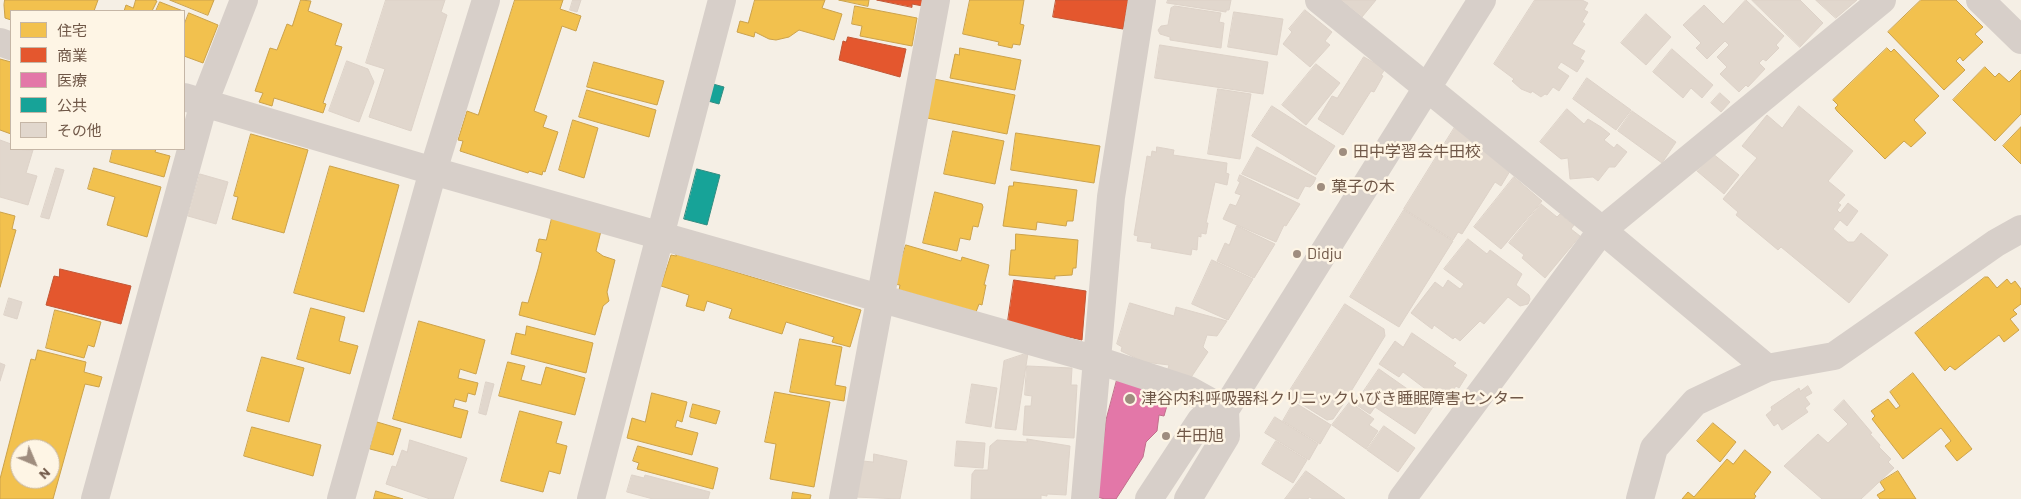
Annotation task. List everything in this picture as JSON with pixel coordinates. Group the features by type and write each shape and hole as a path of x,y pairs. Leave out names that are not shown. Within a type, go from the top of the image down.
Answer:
{"street":[{"path":"185,136 194,100 244,0"},
{"path":"341,499 433,171 486,0"},
{"path":"591,499 722,0"},
{"path":"843,499 879,297 936,0"},
{"path":"1085,499 1111,197 1142,0"},
{"path":"1319,0 1602,230 1767,368"},
{"path":"1188,499 1226,436 1225,410 1482,0"},
{"path":"1402,499 1602,230 1882,0"},
{"path":"1980,0 2021,40"},
{"path":"194,100 433,171 1096,360 1189,390 1225,410"},
{"path":"95,499 182,150"},
{"path":"1640,499 1654,448 1695,402 1767,368 1834,356 1996,243 2021,229"},
{"path":"1149,499 1201,420 1225,410"}],"building: 住宅":[{"path":"5,0 98,0 94,10 10,10 10,20 5,18"},
{"path":"136,0 157,1 152,10 124,10 126,5 133,8"},
{"path":"170,0 214,0 208,15"},
{"path":"301,0 311,1 308,11 342,24 335,45 342,47 323,103 326,104 323,113 274,98 272,106 259,102 263,93 255,91 270,48 277,50 287,24 292,26"},
{"path":"515,0 563,0 560,9 581,16 576,31 562,26 534,111 547,116 543,127 558,132 545,172 543,171 542,175 529,171 528,173 460,151 463,141 458,140 467,111 478,115"},
{"path":"755,0 825,0 822,8 842,14 834,40 799,30 789,37 776,40 769,39 755,32 754,37 737,32 740,21 748,23"},
{"path":"839,0 869,0 868,6"},
{"path":"970,0 1024,0 1020,24 1024,25 1020,45 1013,44 1012,48 998,45 999,42 963,34"},
{"path":"1921,0 1956,0 1983,27 1975,34 1983,42 1963,61 1960,57 1956,61 1965,70 1944,90 1888,32"},
{"path":"160,2 180,10 156,10"},
{"path":"855,6 917,18 912,46 860,36 862,26 852,24"},
{"path":"189,13 218,25 203,63 185,56 185,23"},
{"path":"960,48 1021,60 1015,90 950,78 955,54 959,55"},
{"path":"1887,48 1891,52 1894,49 1939,96 1914,120 1926,133 1911,147 1904,141 1885,159 1837,111 1835,108 1838,105 1833,100"},
{"path":"0,59 10,62 10,134 0,130"},
{"path":"594,62 664,81 657,105 587,87"},
{"path":"1985,67 1995,77 1999,73 2009,82 2021,70 2021,114 1995,141 1953,100"},
{"path":"934,79 1015,95 1007,134 927,118"},
{"path":"587,90 656,110 649,137 579,117"},
{"path":"573,120 598,128 584,178 559,170"},
{"path":"2021,127 2021,164 2003,146"},
{"path":"953,131 1004,141 995,184 944,174"},
{"path":"1016,133 1100,146 1094,183 1011,170"},
{"path":"251,134 308,150 284,233 232,219 238,197 234,196"},
{"path":"113,150 156,150 155,152 170,156 164,177 110,162"},
{"path":"330,166 399,185 364,312 294,293"},
{"path":"94,168 161,187 147,237 107,225 115,197 88,189"},
{"path":"1014,182 1077,190 1073,221 1067,221 1066,226 1037,222 1036,230 1003,226 1009,186 1013,186"},
{"path":"935,192 982,204 978,227 973,226 970,240 960,238 957,251 923,243"},
{"path":"0,212 15,216 12,229 16,230 0,287"},
{"path":"552,218 601,231 596,251 603,256 615,260 607,292 609,301 603,306 595,335 519,315 522,302 528,303 538,269 542,253 536,251 539,239 546,240"},
{"path":"1016,234 1078,240 1076,268 1073,268 1072,275 1055,276 1055,279 1009,275 1011,250 1015,250"},
{"path":"906,245 961,261 962,257 989,265 982,305 979,304 976,312 899,290 900,285 894,284"},
{"path":"676,254 861,310 850,347 832,342 834,337 786,322 782,334 729,318 732,309 707,301 704,311 686,306 689,295 661,286 671,255 676,256"},
{"path":"1985,277 1988,277 1997,288 2007,279 2011,284 2015,281 2021,289 2021,304 2013,310 2017,314 2010,319 2019,330 2004,342 1999,335 1955,370 1950,366 1945,371 1915,333"},
{"path":"311,308 345,317 339,341 358,346 350,374 297,359"},
{"path":"55,310 101,322 94,347 88,345 84,358 46,348"},
{"path":"419,321 485,340 476,374 460,369 458,378 478,383 475,395 468,393 466,402 455,399 453,407 468,411 461,438 393,419"},
{"path":"527,326 593,343 586,373 511,354 516,333 525,335"},
{"path":"800,339 842,347 835,385 846,387 844,401 790,392"},
{"path":"38,350 86,362 84,372 102,377 99,387 85,384 60,474 60,439 10,439 31,359 35,360"},
{"path":"262,357 304,368 289,422 247,411"},
{"path":"508,362 525,366 521,380 541,385 546,367 585,378 575,415 499,396"},
{"path":"1913,373 1972,449 1957,461 1945,446 1951,441 1941,428 1903,459 1872,419 1875,416 1871,411 1888,399 1896,409 1900,406 1890,392"},
{"path":"775,392 830,402 814,487 770,479 776,444 765,442"},
{"path":"652,393 687,402 682,422 677,420 675,427 698,433 692,455 627,438 632,418 645,422"},
{"path":"693,404 720,411 716,424 690,417"},
{"path":"520,411 562,422 556,443 567,446 560,474 549,471 543,492 501,481"},
{"path":"377,422 401,429 393,455 370,449"},
{"path":"1713,423 1736,442 1720,462 1697,441"},
{"path":"252,427 321,445 313,476 244,456"},
{"path":"10,440 10,489 56,489 53,499 0,499 0,479"},
{"path":"638,446 718,468 713,489 637,469 639,463 633,461"},
{"path":"1745,450 1771,472 1754,494 1756,496 1754,499 1682,499 1688,492 1694,497 1727,459 1733,464"},
{"path":"1898,471 1916,499 1880,499 1877,495 1885,490 1880,482"},
{"path":"376,491 403,499 374,499"},
{"path":"793,492 811,495 810,499 792,499"}],"building: 商業":[{"path":"877,0 924,0 923,6 912,4 912,7"},
{"path":"1056,0 1128,0 1123,29 1053,17"},
{"path":"848,37 906,49 900,77 839,60 843,41 846,42"},
{"path":"60,269 131,286 121,324 46,305 54,276 59,277"},
{"path":"1014,280 1086,291 1082,340 1008,321"}],"building: 医療":[{"path":"1117,380 1170,395 1164,416 1159,415 1157,431 1146,442 1143,457 1116,499 1105,499 1097,497 1106,420"}],"building: 公共":[{"path":"713,84 724,87 719,104 708,101"},
{"path":"697,169 720,175 707,225 684,219"}],"building: その他":[{"path":"386,0 445,0 441,12 447,15 411,131 369,117 385,69 366,63"},
{"path":"573,0 581,0 577,12 570,10"},
{"path":"1168,0 1231,0 1229,10 1226,10 1226,12 1167,3"},
{"path":"1341,0 1376,0 1362,17"},
{"path":"1535,0 1582,0 1588,3 1584,10 1588,12 1582,22 1585,24 1572,44 1585,51 1580,59 1584,61 1577,72 1561,62 1557,68 1569,76 1559,91 1553,87 1547,95 1545,94 1541,97 1532,91 1531,93 1521,89 1512,81 1514,79 1494,64"},
{"path":"1746,0 1784,36 1776,45 1779,48 1766,61 1763,59 1759,63 1765,69 1748,87 1746,85 1739,92 1720,74 1727,67 1717,57 1729,45 1725,41 1707,59 1696,48 1701,43 1683,25 1704,5 1723,24"},
{"path":"1752,0 1800,0 1823,23 1800,47"},
{"path":"1816,0 1857,0 1836,18"},
{"path":"1175,6 1221,13 1219,22 1224,23 1221,48 1170,40 1170,37 1160,34 1158,30 1161,26 1168,25 1171,8"},
{"path":"1305,10 1332,32 1325,41 1330,45 1310,67 1283,44 1292,32 1289,29"},
{"path":"1234,12 1283,19 1277,55 1228,47"},
{"path":"1646,14 1671,37 1646,65 1621,43"},
{"path":"1160,45 1268,62 1263,94 1155,78"},
{"path":"1672,49 1713,85 1702,98 1691,88 1683,98 1653,72"},
{"path":"1364,57 1385,69 1374,92 1371,91 1343,135 1318,119 1332,96 1337,98"},
{"path":"347,61 368,69 374,82 359,122 329,111"},
{"path":"1316,64 1340,83 1306,125 1282,105"},
{"path":"1587,78 1631,110 1616,130 1573,99"},
{"path":"1218,89 1251,94 1240,159 1208,154"},
{"path":"1720,93 1730,102 1721,112 1711,103"},
{"path":"1272,106 1335,146 1316,175 1252,136"},
{"path":"1799,106 1853,151 1828,181 1845,195 1838,203 1841,205 1837,210 1840,213 1848,203 1858,211 1847,226 1840,220 1833,229 1848,242 1854,242 1861,233 1888,255 1849,303 1781,247 1778,250 1736,215 1738,212 1723,199 1757,158 1742,146 1767,115 1782,128"},
{"path":"1567,109 1584,124 1588,119 1601,127 1610,134 1604,140 1614,148 1617,144 1627,152 1615,167 1609,167 1598,181 1593,177 1570,179 1568,158 1561,159 1540,142"},
{"path":"1632,111 1676,142 1662,163 1618,131"},
{"path":"1455,127 1510,171 1501,186 1495,182 1462,234 1458,232 1453,240 1404,209"},
{"path":"0,140 10,144 10,150 33,150 26,173 37,176 28,205 0,197"},
{"path":"1157,147 1174,150 1173,155 1227,163 1226,173 1229,174 1227,185 1215,182 1206,223 1208,223 1206,234 1201,233 1201,237 1198,236 1197,250 1192,249 1191,255 1151,248 1152,243 1137,241 1138,236 1134,235 1147,156 1151,157 1152,151 1156,152"},
{"path":"1257,147 1316,178 1313,184 1310,187 1305,186 1298,199 1242,174"},
{"path":"1712,153 1739,175 1724,194 1697,171"},
{"path":"56,168 64,170 49,219 41,217"},
{"path":"200,174 228,182 216,224 188,216"},
{"path":"1240,175 1300,204 1286,226 1284,225 1276,242 1223,219 1230,204 1236,206 1241,195 1235,193 1240,182 1238,181"},
{"path":"1514,177 1542,201 1501,249 1474,227"},
{"path":"1541,204 1557,217 1560,214 1574,225 1571,229 1580,236 1545,278 1522,258 1524,255 1509,243"},
{"path":"1404,210 1453,241 1399,327 1350,297"},
{"path":"1237,226 1275,244 1254,278 1217,261 1225,243 1229,245"},
{"path":"1468,239 1487,254 1490,250 1522,274 1516,285 1529,295 1530,299 1528,304 1520,306 1508,297 1484,324 1480,321 1460,341 1455,337 1453,339 1434,325 1432,329 1411,313 1435,282 1443,288 1448,280 1460,289 1464,284 1444,269"},
{"path":"1212,260 1253,279 1228,320 1192,304"},
{"path":"9,298 22,302 17,319 4,315"},
{"path":"1130,303 1174,316 1176,307 1227,321 1217,336 1207,335 1203,347 1208,352 1190,379 1167,372 1169,365 1144,362 1121,351 1122,347 1117,344"},
{"path":"1345,304 1384,329 1385,336 1342,406 1333,419 1327,420 1287,395"},
{"path":"1412,333 1456,363 1453,366 1467,375 1459,388 1456,386 1444,403 1403,372 1399,377 1379,364 1395,341 1403,347"},
{"path":"1028,353 1016,430 995,428 1004,361"},
{"path":"0,363 5,365 0,381"},
{"path":"1027,366 1072,368 1071,385 1077,385 1074,438 1023,435 1025,406 1031,406 1032,396 1025,395"},
{"path":"1379,369 1433,407 1415,434 1375,407 1370,414 1355,404"},
{"path":"486,382 494,384 486,415 479,413"},
{"path":"972,384 997,388 991,427 966,423"},
{"path":"1808,386 1812,393 1805,397 1810,404 1805,408 1808,412 1782,430 1778,423 1774,426 1766,415 1772,410 1771,407 1799,388 1800,391"},
{"path":"1844,400 1872,433 1870,434 1880,445 1879,447 1891,459 1888,462 1894,468 1861,499 1822,499 1784,466 1818,434 1828,443 1848,424 1834,410"},
{"path":"1294,402 1331,425 1320,444 1283,421"},
{"path":"1350,402 1374,419 1369,425 1378,431 1366,449 1332,425"},
{"path":"1275,417 1318,444 1309,460 1265,433"},
{"path":"1384,426 1415,448 1398,472 1367,450"},
{"path":"1027,439 1070,446 1066,495 1047,494 1047,496 1041,495 1041,499 971,499 972,474 975,470 988,470 990,446 997,440 1027,442"},
{"path":"410,440 467,458 453,499 430,499 386,484 392,466 396,467 402,450 407,452"},
{"path":"957,441 985,443 983,468 955,466"},
{"path":"1276,441 1307,460 1293,483 1262,464"},
{"path":"874,454 907,461 900,499 855,497 862,461 873,462"},
{"path":"1306,471 1345,499 1313,499 1309,497 1308,499 1285,499"},
{"path":"632,475 644,478 645,475 710,492 708,499 653,499 627,492"}],"place":[{"name":"田中学習会牛田校","path":"1343,152"},
{"name":"菓子の木","path":"1321,187"},
{"name":"Didju","path":"1297,254"},
{"name":"津谷内科呼吸器科クリニックいびき睡眠障害センター","path":"1130,399"},
{"name":"牛田旭","path":"1166,436"}]}
